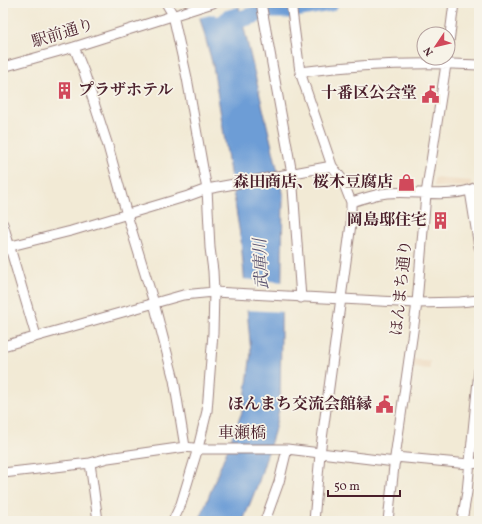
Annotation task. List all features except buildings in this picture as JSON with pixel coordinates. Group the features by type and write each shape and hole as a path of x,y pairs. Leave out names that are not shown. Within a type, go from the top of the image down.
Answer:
{"street":[{"path":"166,3 175,14 209,189 210,248 216,292 207,411 199,448 181,504 173,521"},
{"name":"駅前通り","path":"3,67 74,47 213,3"},
{"path":"261,3 290,175 298,298"},
{"path":"451,26 454,3"},
{"path":"292,8 300,72 332,166 342,179 351,202 351,224 320,454 314,521"},
{"path":"74,47 84,72 108,146 154,303 174,380 185,447"},
{"path":"456,62 479,65"},
{"path":"300,72 332,68 416,63"},
{"name":"ほんまち通り","path":"388,521 417,303 426,194 446,66"},
{"path":"6,246 71,232 209,189 332,166"},
{"path":"351,202 386,193 426,194 470,191 479,186"},
{"path":"470,191 479,247"},
{"path":"3,224 6,246 36,336"},
{"path":"3,346 183,295 216,292 298,298 417,303 479,300"},
{"path":"462,521 467,492 479,370"},
{"name":"車瀬橋","path":"3,473 90,463 108,458 185,447 285,449 320,454 395,460 469,464 479,463"},
{"path":"265,521 279,482 285,449"},
{"path":"90,463 98,521"}],"shaded area":[{"path":"434,178 471,181 471,187 434,187"},
{"path":"413,359 430,361 430,369 413,368"}],"water":[{"name":"武庫川","path":"196,3 238,3 283,193 280,405 274,432 259,481 243,521 199,521 244,407 251,353 241,241 213,66"}],"pier":[{"path":"194,3 240,3 241,6 223,11 217,16 214,14 198,18"},
{"path":"242,279 284,282 283,312 245,310"}],"waterway":[{"path":"272,10 289,10 330,3"},
{"path":"224,24 258,14"}],"place":[{"name":"プラザホテル","path":"65,91"},
{"name":"十番区公会堂","path":"430,94"},
{"name":"森田商店、桜木豆腐店","path":"406,183"},
{"name":"岡島邸住宅","path":"440,221"},
{"name":"ほんまち交流会館縁","path":"385,405"}]}
